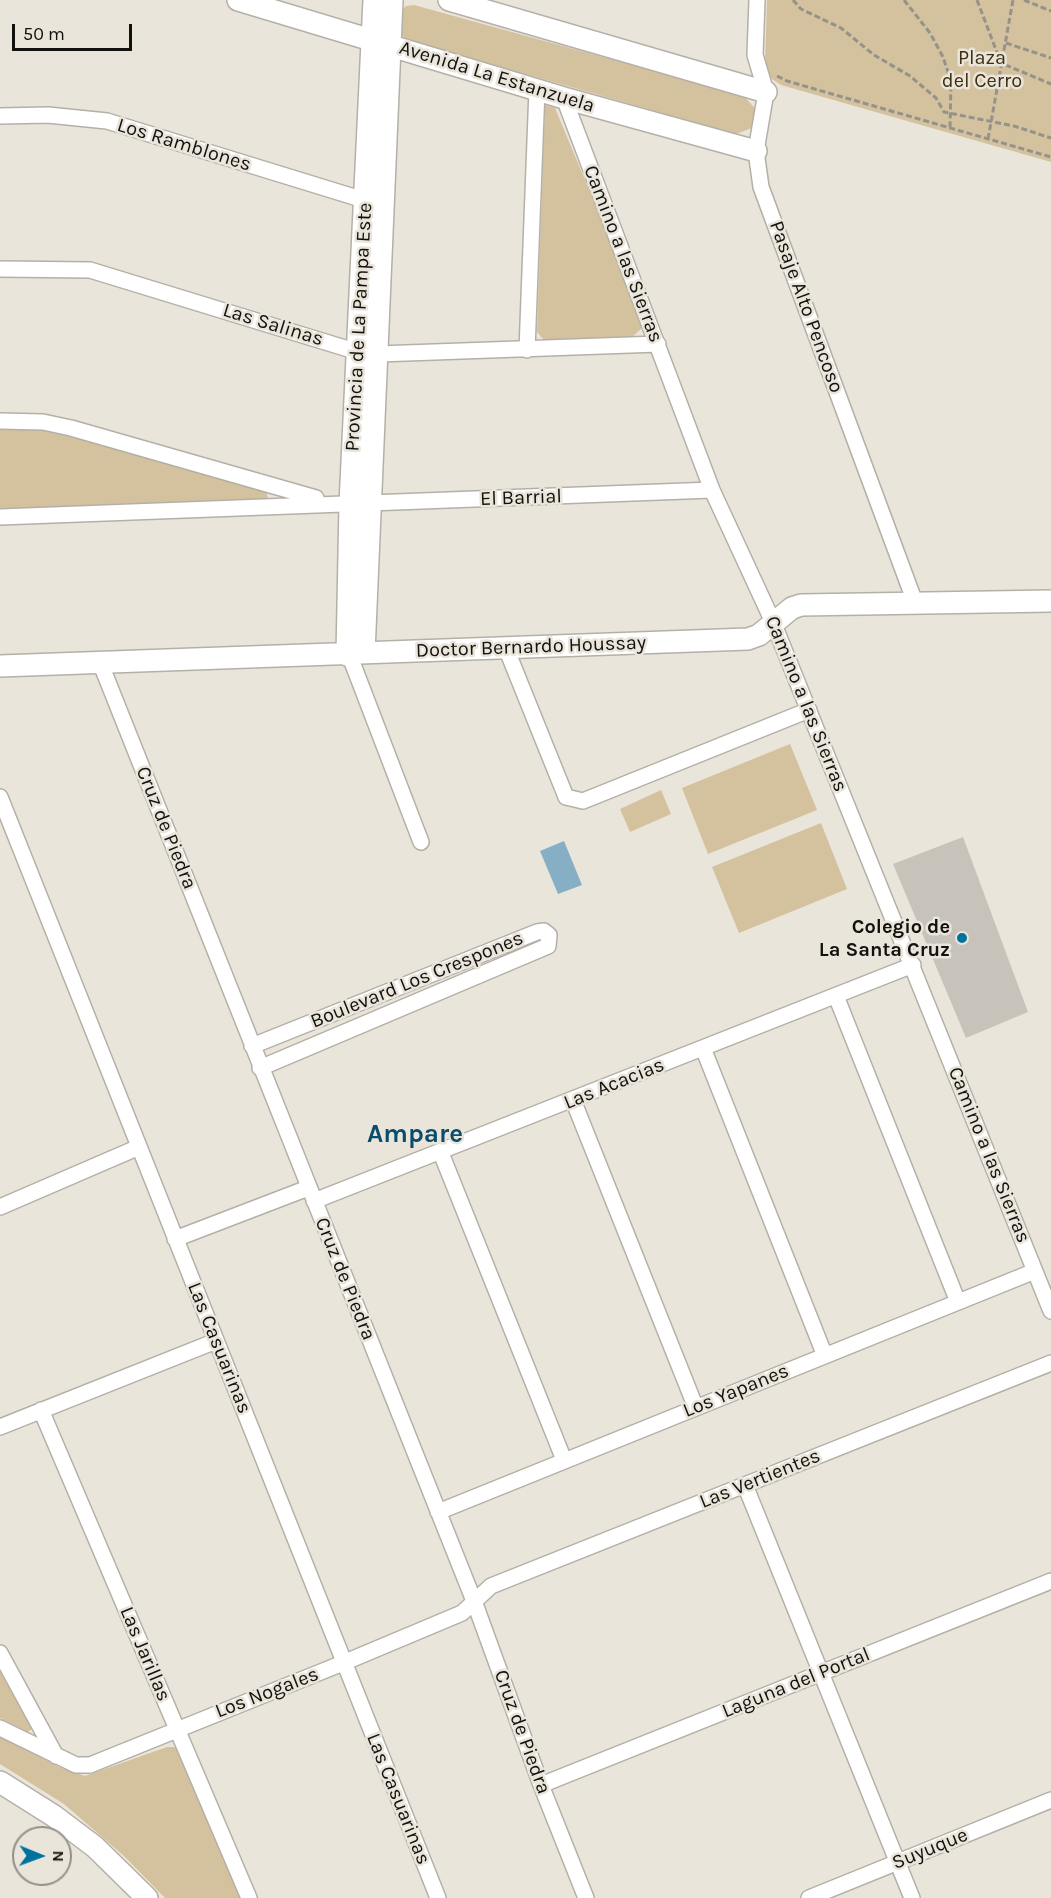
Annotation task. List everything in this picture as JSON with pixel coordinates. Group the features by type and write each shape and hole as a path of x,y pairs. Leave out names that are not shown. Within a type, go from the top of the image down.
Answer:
{"street":[{"name":"Avenida La Estanzuela","path":"238,0 564,98 756,151"},
{"name":"Provincia de La Pampa Este","path":"374,0 381,43 368,353 350,504 353,654 421,842"},
{"name":"Provincia de La Pampa Este","path":"368,353 364,200 381,43 392,0"},
{"path":"449,0 766,92"},
{"name":"Pasaje Alto Pencoso","path":"757,0 755,55 766,92 756,151 761,187 916,605"},
{"path":"527,350 537,89"},
{"name":"Camino a las Sierras","path":"564,98 712,490 809,710 1051,1311"},
{"name":"Los Ramblones","path":"0,116 48,115 107,121 364,200"},
{"name":"Las Salinas","path":"0,269 90,270 368,353 527,350 658,344"},
{"name":"El Barrial","path":"0,421 43,422 72,428 350,504"},
{"name":"El Barrial","path":"0,517 712,490"},
{"name":"Doctor Bernardo Houssay","path":"0,666 748,639 759,635 772,622 792,608 801,605 916,605 1051,601"},
{"path":"506,648 566,797 583,801 809,710"},
{"name":"Cruz de Piedra","path":"100,662 474,1601 541,1785 586,1898"},
{"name":"Las Casuarinas","path":"0,797 438,1898"},
{"name":"Boulevard Los Crespones","path":"252,1046 537,932 544,931 549,935 548,946 260,1068"},
{"name":"Las Acacias","path":"176,1239 441,1153 913,965"},
{"path":"836,996 958,1302"},
{"path":"703,1048 825,1356"},
{"path":"573,1100 696,1408"},
{"path":"0,1207 139,1147"},
{"path":"441,1153 564,1460"},
{"name":"Los Yapanes","path":"438,1512 1035,1271"},
{"path":"0,1427 216,1341"},
{"name":"Las Vertientes","path":"474,1601 491,1586 1051,1363"},
{"name":"Las Jarillas","path":"41,1410 249,1898"},
{"path":"745,1485 912,1898"},
{"name":"Laguna del Portal","path":"541,1785 1051,1581"},
{"name":"Los Nogales","path":"0,1728 76,1765 90,1765 176,1728 343,1663 462,1612 474,1601"},
{"path":"0,1653 56,1756"},
{"path":"0,1782 54,1816 87,1841 147,1898"},
{"name":"Suyuque","path":"808,1898 1051,1800"}],"path":[{"path":"793,0 801,9 841,28 874,55 910,76 936,98 944,112 1014,126 1051,138"},
{"path":"904,0 930,33 943,57 951,81 950,128"},
{"path":"977,0 1001,63 1051,84"},
{"path":"988,139 1013,0"},
{"path":"1024,0 1051,11"},
{"path":"1006,43 1051,58"},
{"path":"773,71 786,81 1051,157"}],"green space":[{"name":"Plaza del Cerro","path":"767,0 1051,0 1051,162 781,85 769,77 765,65"},
{"path":"414,5 744,96 757,111 757,119 752,128 736,134 406,40 401,34 402,10 406,6"},
{"path":"545,105 555,108 642,317 641,329 632,337 544,340 537,332"},
{"path":"35,427 266,491 268,498 265,501 0,509 0,428"},
{"path":"790,744 817,810 708,854 682,788"},
{"path":"661,790 671,814 630,832 620,809"},
{"path":"821,823 847,889 739,933 712,867"},
{"path":"0,1660 34,1727 28,1732 0,1718"},
{"path":"0,1737 59,1767 85,1776 167,1747 179,1750 242,1898 165,1898 124,1856 64,1804 0,1764"}],"water":[{"path":"564,841 582,885 558,894 540,851"}],"building":[{"name":"Colegio de La Santa Cruz","path":"963,837 1028,1012 966,1038 893,864"}],"place":[{"name":"Colegio de La Santa Cruz","path":"962,938"}],"district":[{"name":"Ampare","path":"415,1135"}]}
